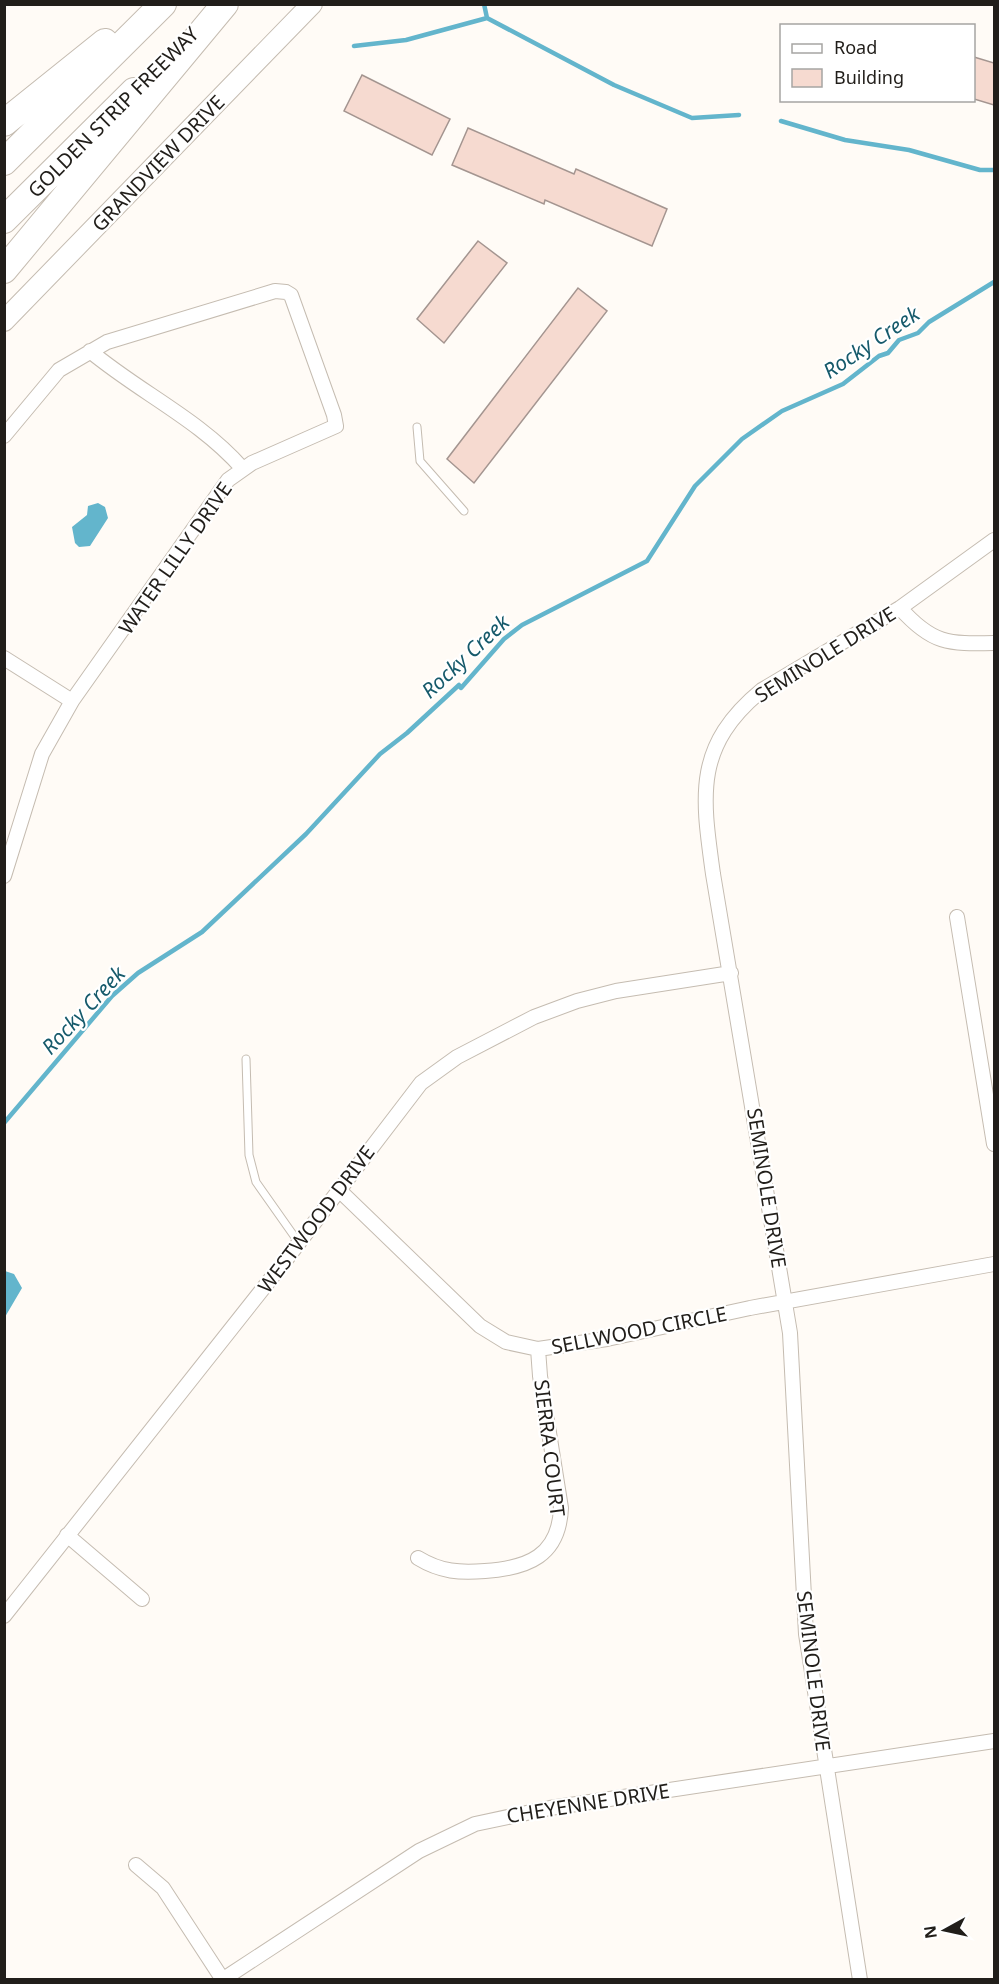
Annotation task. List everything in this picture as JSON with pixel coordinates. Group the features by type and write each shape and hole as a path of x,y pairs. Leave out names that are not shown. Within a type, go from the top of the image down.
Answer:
{"highway":[{"path":"4,123 152,4"},
{"name":"GOLDEN STRIP FREEWAY","path":"4,162 163,4"},
{"path":"4,270 223,4"},
{"name":"GOLDEN STRIP FREEWAY","path":"4,220 223,4"}],"street":[{"name":"GRANDVIEW DRIVE","path":"4,321 312,4"},
{"name":"WATER LILLY DRIVE","path":"4,436 59,370 90,351 107,342 275,291 291,295 336,426 242,468 228,480 72,701 42,754 4,876"},
{"path":"90,351 117,373 222,446 242,468"},
{"name":"SEMINOLE DRIVE","path":"860,1980 806,1634 794,1377 785,1302 705,816 706,779 717,743 736,714 762,690 900,608 994,540"},
{"path":"900,608 914,623 940,641 953,644 994,644"},
{"path":"4,658 72,701"},
{"path":"957,917 994,1144"},
{"name":"WESTWOOD DRIVE","path":"4,1616 299,1243 412,1092 433,1073 457,1057 534,1017 577,1001 616,991 730,973"},
{"name":"SELLWOOD CIRCLE","path":"339,1190 480,1326 506,1342 538,1349 607,1339 785,1302 994,1264"},
{"name":"SIERRA COURT","path":"418,1558 435,1568 451,1571 500,1570 531,1562 542,1555 554,1540 560,1526 561,1508 540,1376 538,1349"},
{"path":"67,1535 142,1599"},
{"name":"CHEYENNE DRIVE","path":"223,1979 419,1851 475,1824 550,1808 994,1741"},
{"path":"136,1865 163,1888 223,1979"}],"lane":[{"path":"417,427 420,461 464,511"},
{"path":"246,1059 249,1155 256,1182 299,1243"}],"water":[{"path":"98,503 105,507 108,518 90,546 79,547 75,543 72,527 87,515 88,506"},
{"path":"5,1271 14,1274 22,1288 5,1317"}],"building":[{"path":"975,57 994,63 994,105 975,99"},
{"path":"362,75 450,119 432,155 344,111"},
{"path":"468,128 574,174 576,169 667,209 652,246 545,200 544,204 452,165"},
{"path":"478,241 507,263 444,343 417,319"},
{"path":"578,288 607,311 474,483 447,459"}],"waterway":[{"path":"484,4 487,18"},
{"path":"354,46 406,40 487,18 614,85 692,118 739,115"},
{"path":"781,121 845,140 909,150 980,170 994,170"},
{"name":"Rocky Creek","path":"4,1123 112,996 138,973 202,932 306,834 380,754 407,733 459,685 461,688 504,639 522,625 647,561 695,486 742,439 782,411 843,384 879,356 888,353 899,340 918,333 929,322 994,282"}]}
